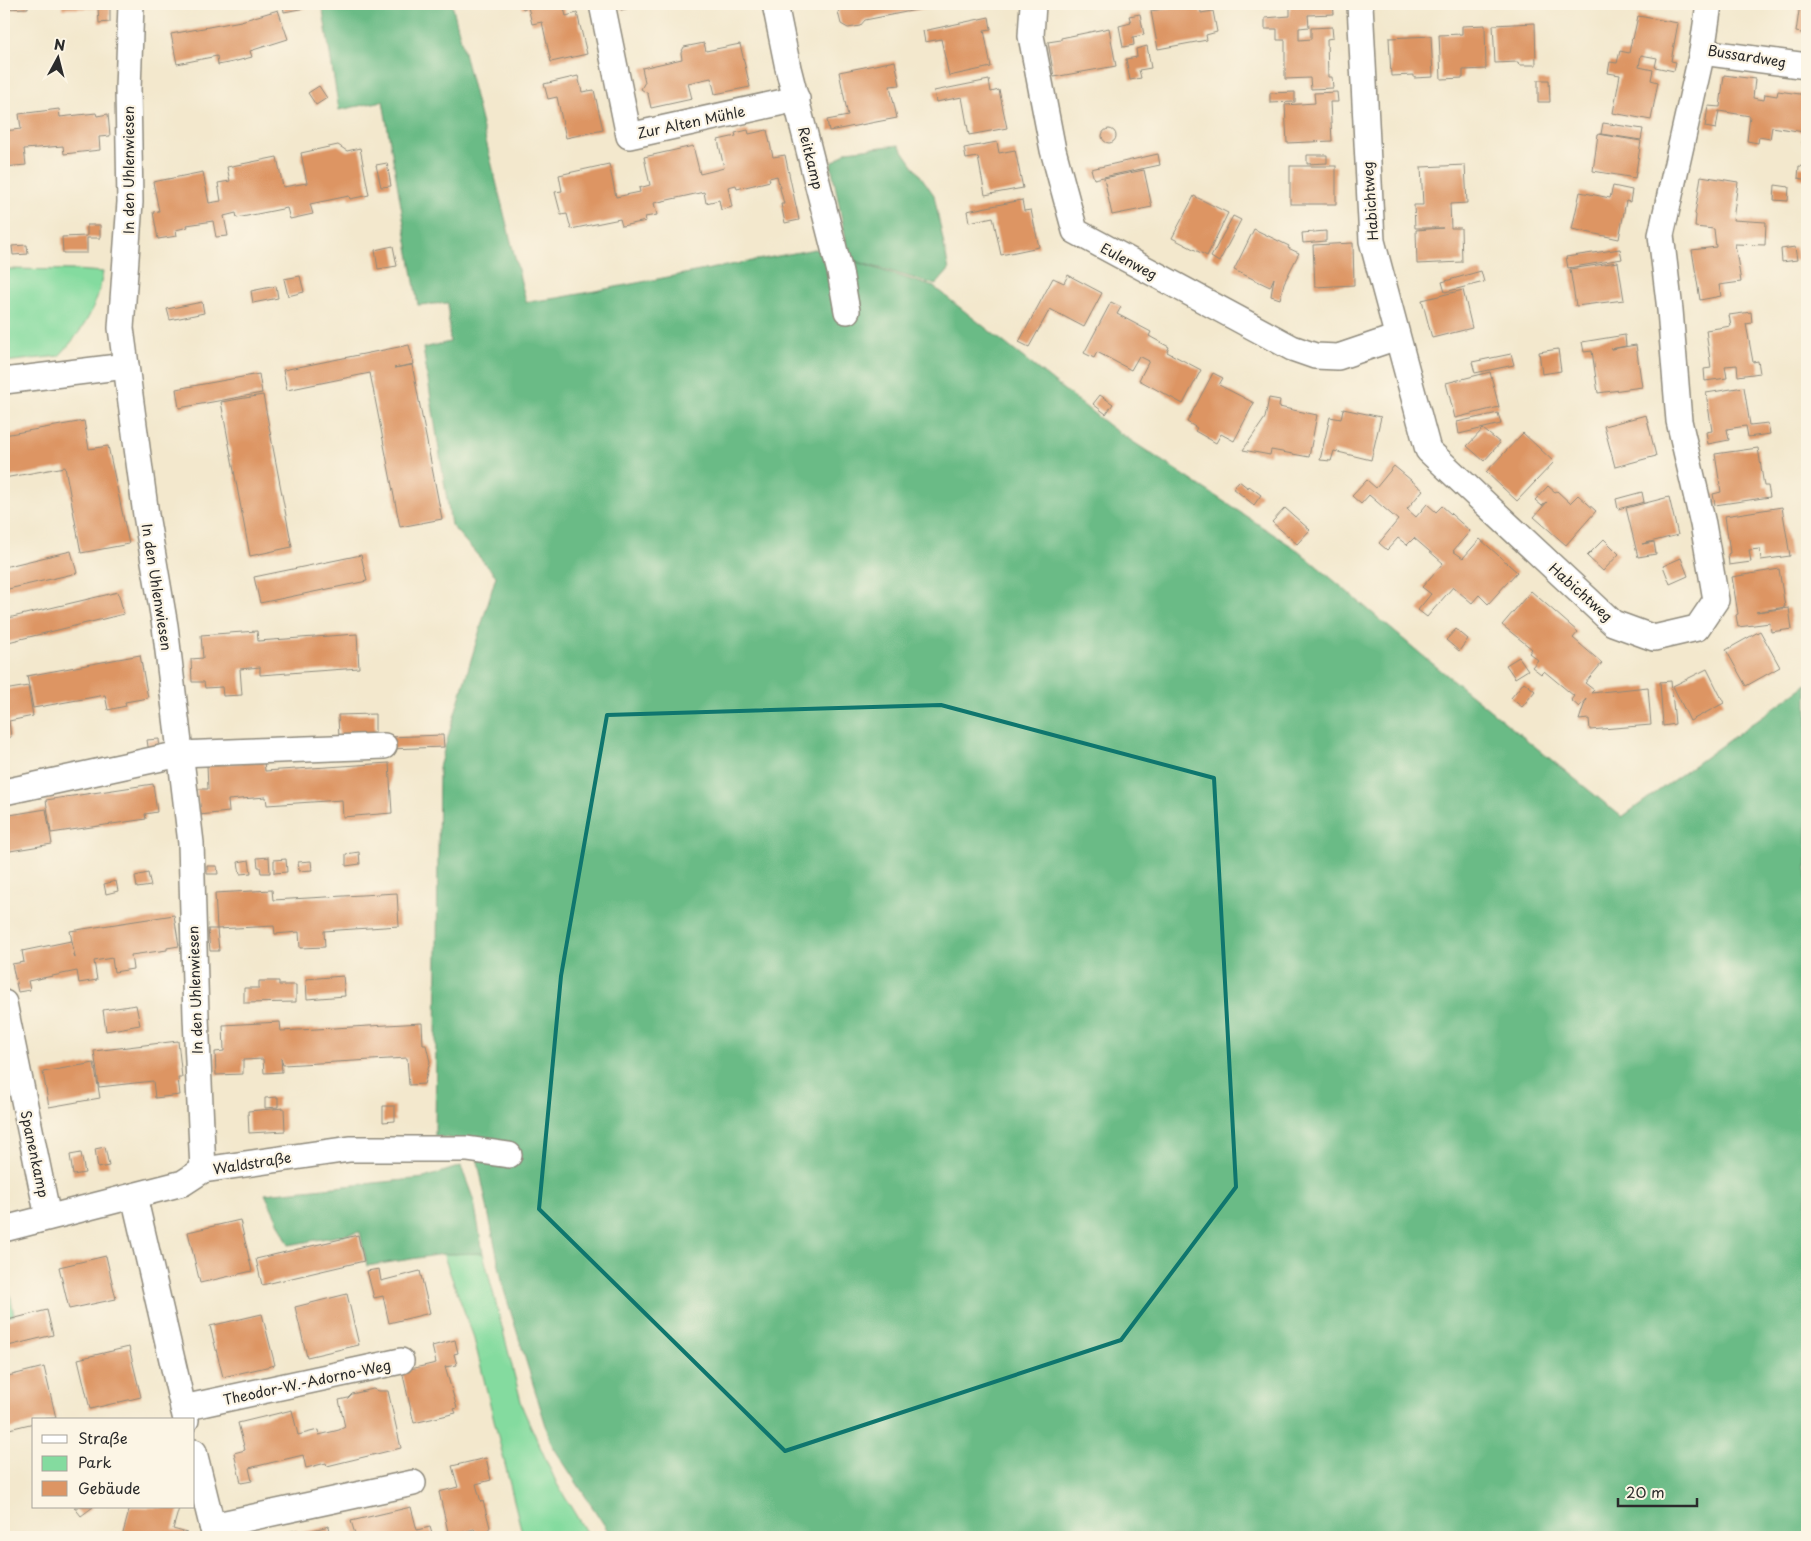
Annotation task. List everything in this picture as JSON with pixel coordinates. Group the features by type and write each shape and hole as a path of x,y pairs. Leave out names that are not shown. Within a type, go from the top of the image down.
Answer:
{"street":[{"name":"In den Uhlenwiesen","path":"131,4 128,89 130,202 121,328 146,515 165,626 190,843 195,1008 203,1170"},
{"name":"Zur Alten Mühle","path":"602,4 629,136 796,99"},
{"name":"Reitkamp","path":"775,4 796,99 840,272 847,311"},
{"name":"Eulenweg","path":"1033,4 1031,36 1052,150 1075,231 1292,348 1315,356 1338,357 1397,337"},
{"name":"Habichtweg","path":"1360,4 1372,241 1428,450 1613,623 1654,638 1697,628 1716,600 1703,524 1679,421 1670,310 1661,235 1702,52"},
{"name":"Bussardweg","path":"1709,4 1702,52 1807,66"},
{"path":"4,381 126,366"},
{"path":"4,792 180,754 384,746"},
{"name":"Spanenkamp","path":"4,1003 48,1217"},
{"name":"Waldstraße","path":"4,1229 183,1183 203,1170 350,1148 467,1149 509,1155"},
{"name":"Theodor-W.-Adorno-Weg","path":"134,1196 184,1414 401,1361"},
{"path":"195,1456 213,1532 413,1483"}],"highlighted area":[{"path":"941,705 1214,778 1236,1187 1121,1340 785,1451 539,1209 561,976 607,715"}],"green space":[{"path":"322,4 452,4 526,302 558,298 815,249 934,287 1112,428 1299,551 1422,655 1622,817 1807,684 1807,1537 612,1537 552,1445 504,1290 474,1142 435,1136 439,767 496,576 451,525 423,348 450,342 448,303 418,305 383,101 339,110"},
{"path":"899,145 934,195 949,270 936,285 848,259 831,164 847,151"},
{"path":"4,269 103,272 97,297 88,318 76,337 59,356 4,362"},
{"path":"461,1166 474,1201 483,1253 443,1254 367,1266 360,1232 289,1245 265,1194 424,1178"},
{"path":"483,1253 523,1409 557,1484 589,1537 523,1537 473,1335 443,1254"},
{"path":"4,1262 14,1315 4,1318"}],"building":[{"path":"4,4 28,4 28,8 4,9"},
{"path":"62,4 110,4 110,22 99,23 98,8 62,9"},
{"path":"283,4 304,4 305,8 284,12"},
{"path":"522,4 563,4 566,16 577,13 587,54 551,62 542,22 532,24 528,7 523,9"},
{"path":"620,4 633,4 634,7 621,10"},
{"path":"1189,4 1200,4 1201,13 1213,11 1217,32 1206,35 1207,40 1158,49 1151,11"},
{"path":"1290,4 1333,4 1334,14 1308,15 1309,27 1299,28 1299,40 1311,39 1311,28 1332,27 1333,38 1327,39 1328,77 1332,77 1333,88 1311,89 1310,78 1285,79 1285,40 1277,40 1277,29 1265,29 1265,18 1290,16"},
{"path":"1800,4 1807,4 1807,34 1796,32"},
{"path":"843,5 942,5 865,20 860,26 848,28 841,24 838,12"},
{"path":"278,10 288,39 250,51 252,57 233,62 218,65 217,56 177,64 171,34 241,21"},
{"path":"1140,14 1144,35 1133,37 1134,45 1123,47 1119,26 1131,23 1129,16"},
{"path":"1638,16 1678,23 1671,61 1676,62 1674,71 1655,67 1657,58 1641,55 1639,67 1653,70 1651,80 1658,82 1651,120 1613,113 1620,75 1608,73 1610,62 1617,63 1620,51 1629,53"},
{"path":"989,17 991,29 984,30 991,67 949,76 941,39 925,42 923,31"},
{"path":"1535,23 1536,65 1519,65 1518,62 1495,63 1493,25"},
{"path":"1485,25 1486,69 1463,70 1463,78 1441,79 1439,35 1462,34 1462,26"},
{"path":"1109,28 1116,66 1054,77 1048,42"},
{"path":"1431,36 1433,77 1414,78 1414,75 1391,76 1389,38"},
{"path":"704,43 706,51 740,44 750,87 715,94 711,78 688,83 692,99 651,108 648,94 641,89 645,82 642,68 682,59 681,53 684,47"},
{"path":"1147,46 1151,68 1139,70 1141,78 1130,80 1126,59 1137,57 1136,49"},
{"path":"895,61 900,85 890,86 897,118 829,131 827,120 848,116 839,72"},
{"path":"1724,75 1755,79 1753,98 1764,100 1765,94 1777,96 1778,91 1807,95 1805,121 1807,122 1807,144 1802,143 1804,132 1772,127 1770,139 1759,137 1758,143 1747,141 1750,116 1719,111 1716,129 1705,127 1708,106 1720,107"},
{"path":"578,76 582,92 594,90 603,130 566,138 557,97 548,99 544,84"},
{"path":"989,80 991,92 999,90 1007,128 969,135 962,97 936,102 934,91"},
{"path":"1538,80 1549,80 1550,102 1538,102"},
{"path":"319,86 327,98 316,105 308,93"},
{"path":"1295,92 1295,102 1270,103 1270,93"},
{"path":"1337,92 1338,102 1330,102 1332,141 1287,143 1285,105 1315,103 1314,93"},
{"path":"59,109 60,117 96,113 97,116 108,114 110,136 99,137 100,150 64,154 63,146 24,149 26,165 4,167 4,131 21,129 19,114"},
{"path":"1603,123 1643,129 1641,140 1601,134"},
{"path":"1106,129 1112,129 1116,136 1112,143 1106,143 1102,139 1102,133"},
{"path":"748,130 749,134 767,130 773,157 785,155 799,220 785,223 781,204 784,204 777,176 769,178 770,181 737,189 736,185 728,187 732,207 721,210 719,200 706,203 704,192 654,203 657,215 645,217 646,221 622,226 620,219 571,229 567,214 561,215 555,192 562,191 559,175 609,164 616,197 640,192 639,188 650,185 644,157 693,146 700,174 724,168 718,140 736,136 735,133"},
{"path":"1598,134 1641,141 1635,178 1593,171"},
{"path":"997,142 999,153 1015,150 1023,188 985,195 978,157 966,159 964,148"},
{"path":"338,145 347,151 360,148 369,195 350,199 349,196 310,204 313,214 290,219 287,208 237,218 236,213 224,216 228,236 216,237 213,221 187,225 188,227 176,230 177,236 158,239 153,212 159,211 153,182 203,172 209,203 221,201 218,183 230,181 227,167 277,157 283,187 307,183 301,153"},
{"path":"1158,154 1160,165 1094,179 1091,169"},
{"path":"1307,155 1327,155 1327,163 1307,164"},
{"path":"387,163 391,186 381,187 376,165"},
{"path":"1465,165 1467,203 1450,204 1451,228 1461,228 1462,262 1417,264 1416,230 1443,228 1415,228 1414,205 1423,205 1421,167"},
{"path":"1290,166 1336,166 1336,204 1290,204"},
{"path":"1799,166 1807,167 1807,180 1798,178"},
{"path":"1144,170 1152,207 1112,215 1104,178"},
{"path":"1701,176 1738,182 1733,220 1766,222 1765,245 1735,244 1741,282 1719,285 1721,296 1700,300 1692,250 1716,247 1714,229 1695,227 1695,214"},
{"path":"1775,185 1789,187 1788,201 1774,200"},
{"path":"1613,186 1632,190 1630,202 1626,201 1619,239 1572,229 1580,192 1610,198"},
{"path":"1194,196 1228,213 1207,256 1172,238"},
{"path":"1022,200 1024,211 1031,210 1039,247 1001,255 993,217 969,222 967,211"},
{"path":"1233,216 1241,220 1219,262 1211,257"},
{"path":"87,225 100,225 100,238 87,238 87,253 63,253 62,237 87,236"},
{"path":"1254,229 1299,253 1284,283 1280,299 1271,296 1274,278 1270,287 1234,270"},
{"path":"1326,231 1326,241 1303,243 1302,233"},
{"path":"1353,243 1354,285 1315,287 1313,245"},
{"path":"27,245 28,254 13,255 12,246"},
{"path":"393,246 397,266 378,269 375,250"},
{"path":"1795,247 1797,260 1782,262 1781,249"},
{"path":"1620,249 1622,259 1568,268 1566,257"},
{"path":"1618,262 1624,300 1576,306 1570,269"},
{"path":"1481,271 1484,282 1445,292 1442,282"},
{"path":"1068,275 1102,293 1084,327 1050,309 1029,347 1019,342 1053,278 1064,283"},
{"path":"300,276 304,292 288,296 284,279"},
{"path":"276,286 278,298 253,303 251,291"},
{"path":"1463,290 1472,328 1432,338 1422,300"},
{"path":"202,302 204,313 170,320 167,309"},
{"path":"1111,302 1121,307 1117,314 1151,332 1149,336 1169,347 1167,352 1201,370 1183,404 1139,380 1149,361 1139,356 1131,370 1097,352 1094,358 1084,353"},
{"path":"1751,312 1752,323 1746,324 1753,362 1758,361 1760,373 1738,376 1737,365 1725,366 1727,378 1705,381 1704,369 1711,368 1706,330 1731,326 1729,315"},
{"path":"1625,335 1626,346 1611,349 1636,345 1642,387 1598,393 1592,351 1584,352 1582,342"},
{"path":"409,345 414,364 394,368 412,365 442,519 400,527 370,373 287,390 283,370"},
{"path":"1558,349 1561,371 1542,374 1539,352"},
{"path":"1511,354 1514,365 1475,373 1472,362"},
{"path":"1490,372 1499,407 1455,418 1446,383"},
{"path":"1213,373 1223,378 1219,385 1254,403 1234,441 1221,434 1216,443 1195,431 1197,428 1187,422"},
{"path":"259,374 262,393 179,408 176,389"},
{"path":"1744,387 1750,425 1768,423 1770,434 1748,437 1746,426 1727,429 1729,440 1708,444 1706,432 1712,431 1706,393"},
{"path":"263,395 292,547 250,556 221,402"},
{"path":"1100,395 1113,404 1106,414 1093,404"},
{"path":"1269,398 1280,400 1279,407 1317,415 1309,457 1271,450 1270,455 1243,450 1265,418"},
{"path":"1343,409 1381,417 1371,460 1334,451 1331,461 1320,460 1330,417 1341,419"},
{"path":"1498,413 1501,424 1459,434 1457,422"},
{"path":"1646,415 1656,456 1615,467 1604,426"},
{"path":"84,421 89,449 108,446 129,544 81,553 65,467 4,478 4,435"},
{"path":"1483,429 1500,443 1484,461 1467,446"},
{"path":"1523,433 1554,462 1517,501 1486,472"},
{"path":"1758,448 1764,486 1768,486 1770,497 1715,505 1713,494 1721,492 1715,454"},
{"path":"1394,466 1423,490 1407,509 1416,517 1427,504 1436,512 1442,506 1470,531 1453,551 1463,558 1480,539 1517,572 1488,604 1479,595 1472,603 1453,587 1427,617 1418,610 1431,594 1422,587 1443,563 1414,538 1407,545 1398,538 1387,550 1379,543 1398,520 1369,495 1361,504 1352,496 1367,480 1376,488"},
{"path":"1239,481 1261,495 1254,505 1233,488"},
{"path":"1548,486 1555,492 1557,491 1570,503 1578,495 1596,511 1566,545 1534,517 1547,502 1542,506 1535,500"},
{"path":"1642,492 1644,502 1618,509 1616,499"},
{"path":"1669,497 1678,535 1642,544 1654,542 1656,554 1638,557 1626,508"},
{"path":"1782,507 1790,556 1761,560 1760,549 1749,550 1751,562 1729,565 1728,554 1730,553 1725,516"},
{"path":"1285,508 1310,530 1297,544 1272,522"},
{"path":"1604,539 1619,554 1603,571 1587,556"},
{"path":"71,551 77,573 4,590 4,567"},
{"path":"361,555 367,581 260,603 254,577"},
{"path":"1681,558 1688,576 1670,584 1663,566"},
{"path":"1779,569 1785,607 1756,612 1789,608 1792,629 1771,632 1770,623 1738,627 1736,615 1738,614 1732,577"},
{"path":"1531,591 1578,632 1573,638 1602,663 1585,683 1594,690 1591,693 1648,687 1651,725 1590,730 1589,719 1579,720 1586,699 1579,707 1571,700 1574,696 1544,671 1541,674 1532,667 1538,660 1529,653 1532,649 1502,625"},
{"path":"118,592 124,614 4,643 4,619"},
{"path":"1456,629 1468,639 1459,651 1446,640"},
{"path":"257,631 258,641 357,634 359,668 260,675 260,667 240,669 242,695 223,696 222,687 205,688 204,682 192,682 191,659 203,658 201,635"},
{"path":"1760,631 1780,667 1746,686 1726,650"},
{"path":"140,655 148,698 125,702 126,706 108,710 105,695 33,708 27,676"},
{"path":"1519,657 1528,670 1515,678 1506,665"},
{"path":"1707,669 1724,703 1690,721 1673,686"},
{"path":"1671,681 1675,724 1663,726 1660,682"},
{"path":"1524,682 1535,691 1522,707 1511,698"},
{"path":"28,686 33,716 9,721 11,737 4,738 4,690"},
{"path":"375,714 375,738 339,739 338,715"},
{"path":"443,735 444,747 389,749 389,737"},
{"path":"159,739 160,752 149,753 147,740"},
{"path":"264,761 265,771 389,763 392,813 343,817 342,800 267,805 266,797 228,800 229,812 199,815 197,789 208,789 207,765"},
{"path":"153,784 157,812 145,814 146,819 51,833 46,800"},
{"path":"46,809 52,844 4,852 4,816"},
{"path":"359,852 360,864 346,866 346,854"},
{"path":"269,857 270,873 261,873 257,858"},
{"path":"286,859 287,872 274,873 274,860"},
{"path":"249,860 251,873 240,874 238,862"},
{"path":"311,861 312,870 299,871 298,862"},
{"path":"207,866 217,866 218,874 207,874"},
{"path":"148,873 151,886 137,888 135,876"},
{"path":"116,881 118,891 106,894 104,884"},
{"path":"272,890 273,900 397,893 399,926 324,931 325,947 300,948 299,932 275,934 274,926 217,929 215,893"},
{"path":"174,915 179,946 167,948 167,950 131,955 133,969 114,972 112,958 94,961 97,980 79,983 77,971 28,981 30,990 18,992 12,964 24,962 22,951 71,941 75,958 70,931"},
{"path":"208,929 217,929 219,951 210,951"},
{"path":"343,976 345,996 307,999 306,979"},
{"path":"259,981 279,981 279,985 296,985 296,1002 244,1003 244,988 259,988"},
{"path":"136,1005 140,1025 106,1031 103,1010"},
{"path":"280,1022 281,1031 422,1023 423,1045 426,1045 430,1062 424,1084 409,1085 407,1058 283,1065 281,1058 282,1072 264,1073 263,1059 243,1060 243,1074 216,1075 215,1052 224,1051 223,1025"},
{"path":"178,1041 182,1078 178,1078 180,1095 155,1098 153,1081 99,1087 94,1051"},
{"path":"94,1063 100,1098 49,1107 43,1072"},
{"path":"278,1097 278,1107 265,1108 265,1098"},
{"path":"383,1106 395,1106 395,1121 383,1122"},
{"path":"284,1108 285,1131 249,1133 248,1111"},
{"path":"105,1147 109,1166 98,1168 95,1149"},
{"path":"81,1153 85,1173 73,1175 70,1155"},
{"path":"240,1220 252,1271 200,1283 188,1232"},
{"path":"358,1235 364,1261 262,1285 256,1259"},
{"path":"106,1256 116,1299 69,1309 59,1267"},
{"path":"379,1269 381,1281 420,1271 430,1313 389,1323 383,1296 374,1298 367,1271"},
{"path":"347,1294 359,1345 307,1357 295,1307"},
{"path":"47,1310 53,1335 4,1347 4,1321"},
{"path":"262,1314 275,1365 223,1377 210,1326"},
{"path":"455,1340 458,1353 454,1354 457,1365 445,1367 457,1408 454,1409 456,1413 414,1423 402,1371 436,1363 432,1346"},
{"path":"129,1347 141,1397 90,1409 78,1359"},
{"path":"44,1367 56,1418 32,1418 32,1423 5,1430 4,1377"},
{"path":"373,1389 388,1391 401,1448 327,1466 326,1463 306,1468 303,1455 249,1468 252,1481 241,1483 234,1453 245,1450 238,1423 292,1410 298,1435 318,1430 319,1435 339,1430 345,1427 339,1400 348,1398 352,1394"},
{"path":"486,1458 491,1480 476,1484 490,1527 486,1533 479,1534 474,1529 449,1536 439,1492 458,1487 452,1466"},
{"path":"411,1507 417,1530 430,1527 433,1537 356,1537 351,1521"},
{"path":"75,1508 92,1508 81,1516"},
{"path":"130,1508 179,1508 173,1529 187,1533 186,1537 122,1537"},
{"path":"329,1526 331,1537 280,1537 279,1534 297,1530 297,1534"}]}
